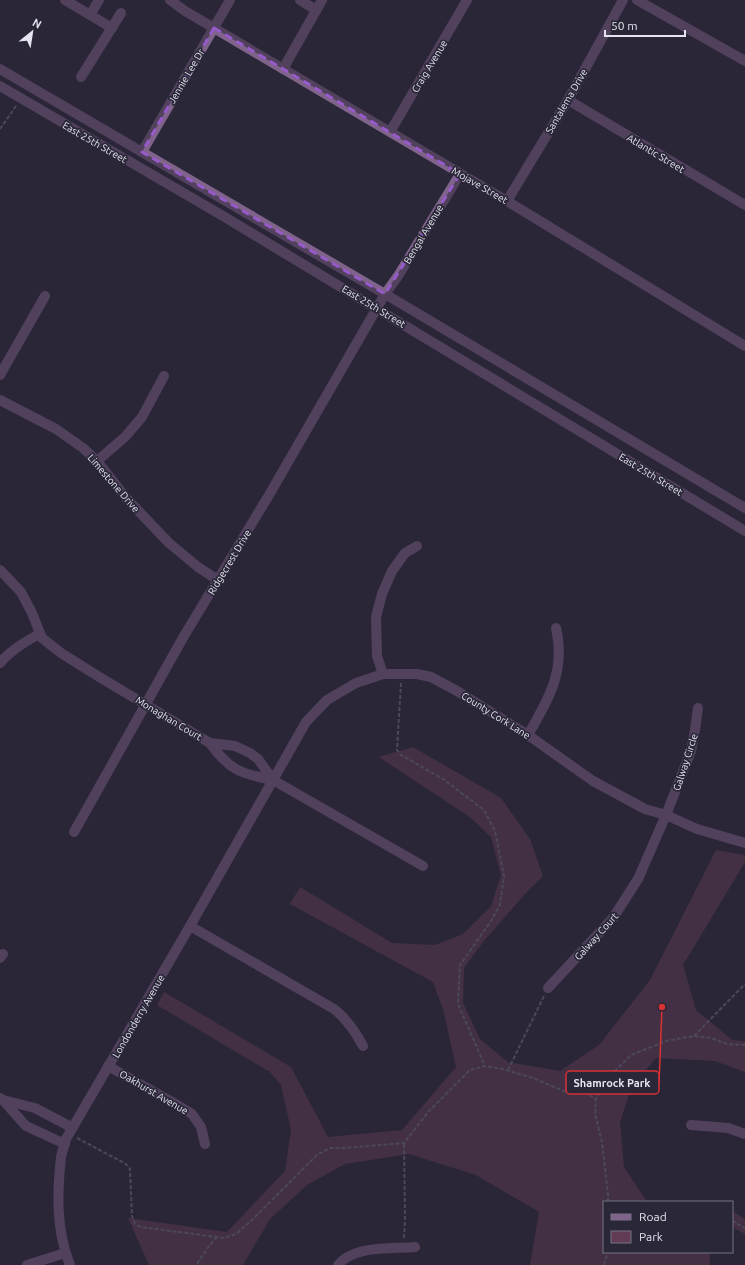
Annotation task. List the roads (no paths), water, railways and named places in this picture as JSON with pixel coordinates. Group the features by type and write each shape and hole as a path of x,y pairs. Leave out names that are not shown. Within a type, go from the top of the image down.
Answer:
{"street":[{"path":"65,0 112,28"},
{"path":"90,15 99,0"},
{"name":"Mojave Street","path":"170,0 185,11 507,201 745,346"},
{"name":"Jennie Lee Dr","path":"142,152 230,0"},
{"path":"300,0 316,10"},
{"path":"283,69 322,0"},
{"name":"Craig Avenue","path":"390,132 468,0"},
{"name":"Santalema Drive","path":"507,201 568,100 623,0"},
{"path":"637,0 745,61"},
{"path":"81,77 121,12"},
{"name":"East 25th Street","path":"0,69 385,294 745,508"},
{"name":"East 25th Street","path":"0,86 223,216 745,531"},
{"name":"Atlantic Street","path":"568,100 745,205"},
{"name":"Bengal Avenue","path":"385,294 398,276 460,174"},
{"name":"Ridgecrest Drive","path":"74,832 184,636 269,495 385,294"},
{"path":"0,375 45,296"},
{"path":"97,461 125,437 142,417 164,376"},
{"name":"Limestone Drive","path":"0,400 56,429 83,448 97,461 127,499 169,543 198,567 218,580"},
{"path":"383,674 377,656 376,617 382,594 392,571 405,554 417,546"},
{"path":"0,570 21,592 32,613 39,634 19,646 6,656 0,663"},
{"path":"528,735 547,703 559,669 559,641 556,628"},
{"name":"Monaghan Court","path":"39,634 61,653 210,743 235,746 250,753 258,759 273,780 423,866"},
{"name":"County Cork Lane","path":"273,780 306,722 327,700 356,683 383,674 417,674 431,677 457,691 528,735 593,781 645,809 666,815 697,829 745,843"},
{"name":"Galway Circle","path":"666,815 691,751 698,708"},
{"path":"210,743 220,757 249,776 273,780"},
{"name":"Londonderry Avenue","path":"70,1265 65,1253 58,1220 61,1154 66,1138 190,926 273,780"},
{"name":"Galway Court","path":"548,988 621,908 638,879 666,815"},
{"path":"190,926 334,1009 345,1017 363,1046"},
{"name":"Oakhurst Avenue","path":"108,1066 192,1114 201,1128 205,1144"},
{"path":"2,1099 35,1108 70,1130"},
{"path":"2,1099 26,1126 65,1144"},
{"path":"691,1125 728,1128 745,1134"},
{"path":"338,1265 352,1254 366,1250 415,1247"},
{"path":"27,1265 65,1253"}],"place":[{"name":"Shamrock Park","path":"662,1007"}]}
